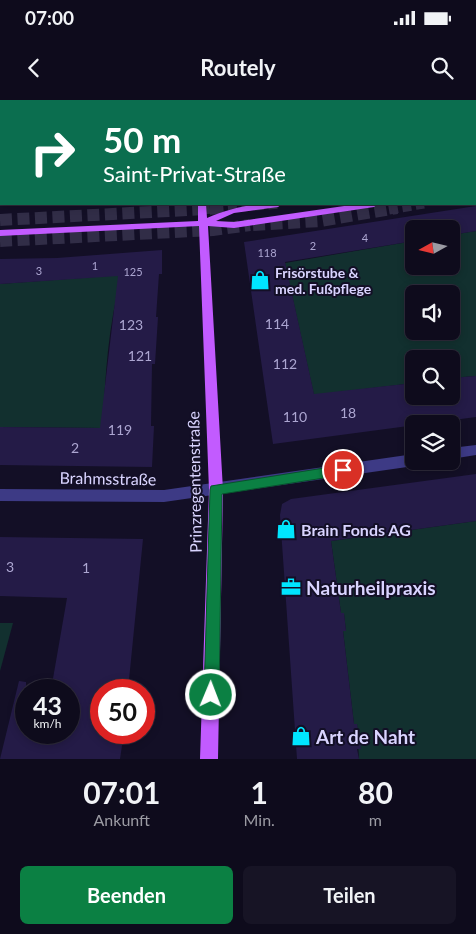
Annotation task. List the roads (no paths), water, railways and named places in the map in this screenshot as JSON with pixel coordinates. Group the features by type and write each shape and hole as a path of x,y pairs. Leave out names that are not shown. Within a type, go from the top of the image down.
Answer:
{"main road":[{"name":"Prinzregentenstraße","path":"202,205 216,490 209,759"},
{"path":"203,223 232,211 271,205"},
{"path":"0,233 203,223 234,225 367,205"}],"street":[{"path":"460,453 476,450"},
{"name":"Brahmsstraße","path":"0,495 164,496 405,461"}],"tunnel":[{"path":"201,210 267,205"},
{"path":"389,210 418,205"},
{"path":"0,220 225,208"},
{"path":"253,225 320,221 397,208"},
{"path":"0,241 213,230 250,225"}],"place":[{"name":"Frisörstube & med. Fußpflege","path":"260,280"},
{"name":"Brain Fonds AG","path":"286,529"},
{"name":"Naturheilpraxis","path":"291,587"},
{"name":"Art de Naht","path":"301,736"}]}
